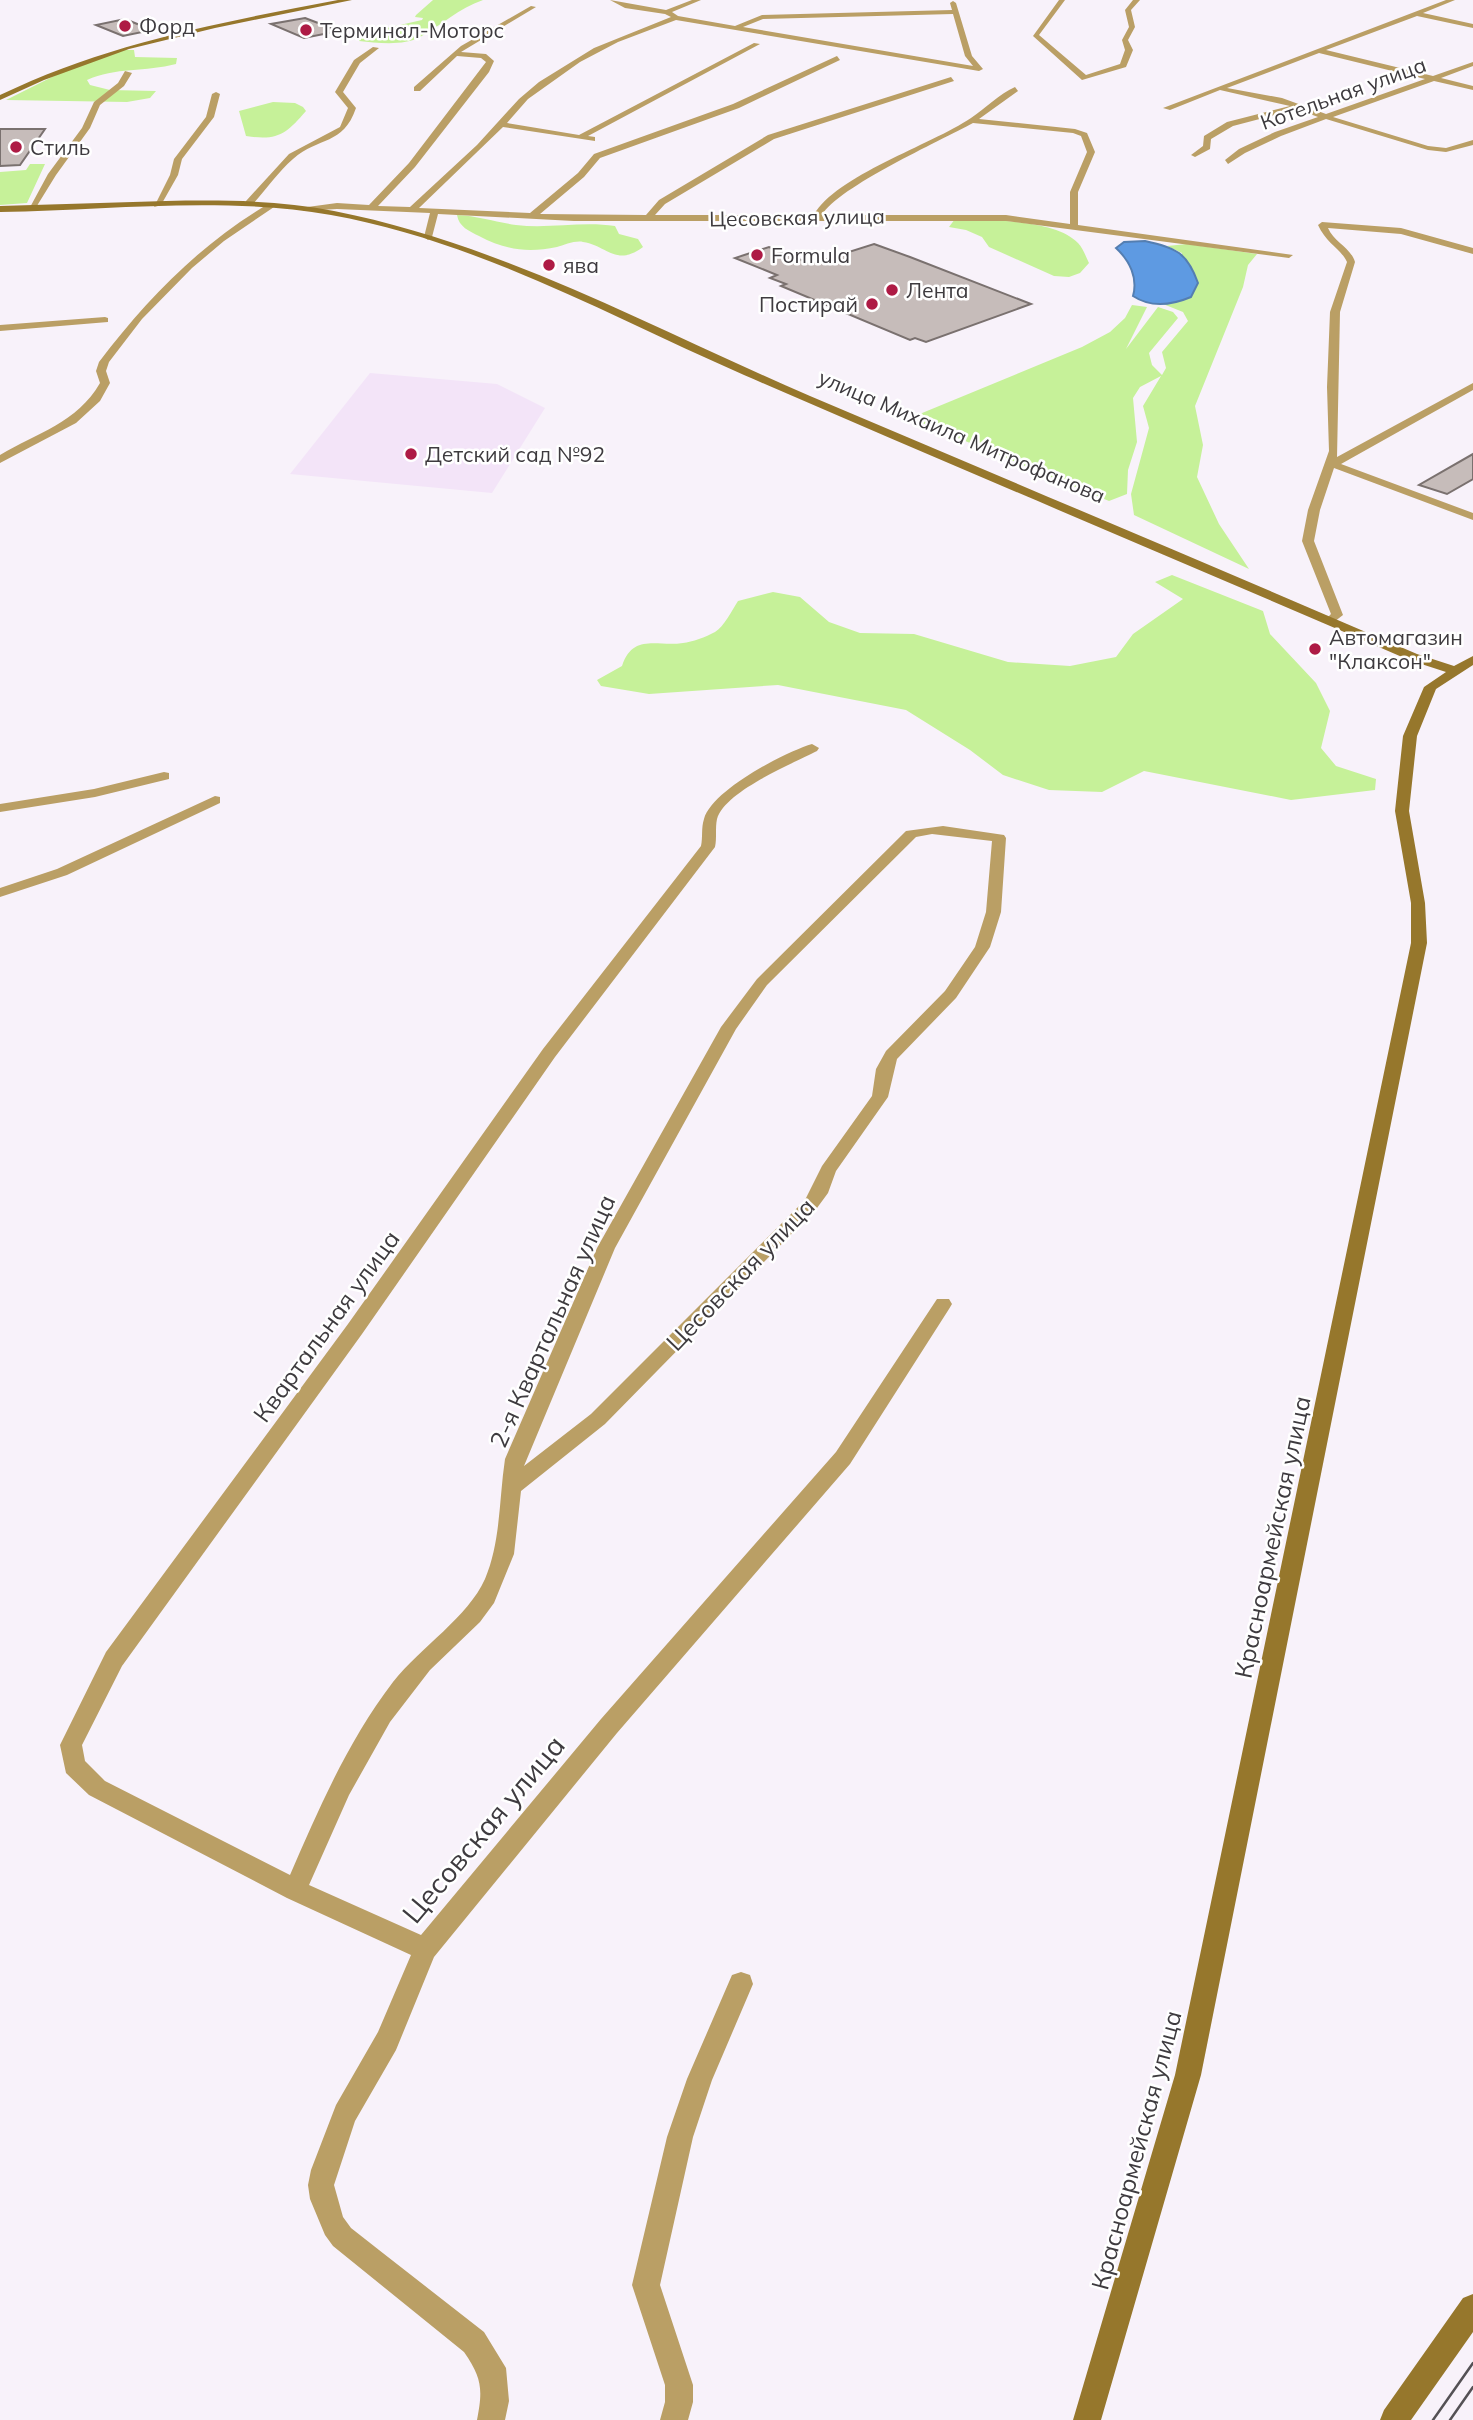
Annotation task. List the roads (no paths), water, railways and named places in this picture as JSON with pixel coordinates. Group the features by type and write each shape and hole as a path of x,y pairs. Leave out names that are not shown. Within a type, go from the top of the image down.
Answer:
{"main road":[{"path":"0,98 62,69 131,45 349,0"},
{"name":"улица Михаила Митрофанова","path":"0,209 249,203 304,208 428,237 565,291 823,405 1021,485 1473,678"},
{"name":"улица Михаила Митрофанова","path":"1333,619 1413,657 1456,671"},
{"path":"1413,657 1428,670 1431,677 1429,689"},
{"path":"1429,689 1473,660"},
{"name":"Красноармейская улица","path":"1087,2420 1188,2076 1386,1115 1419,943 1418,903 1402,811 1410,736 1429,689"},
{"path":"1394,2420 1473,2308"}],"street":[{"path":"612,0 627,7 667,12 676,18"},
{"path":"667,12 698,0"},
{"path":"411,210 502,125 515,106 535,89 594,52 650,26 676,18 738,26 865,52 979,69 969,56 952,0"},
{"path":"1062,0 1035,35 1084,78 1123,65 1129,50 1125,40 1132,27 1128,10 1138,0"},
{"path":"1167,108 1452,0"},
{"path":"417,89 454,54 533,7"},
{"path":"738,26 769,16 956,12"},
{"path":"1418,14 1473,26"},
{"path":"580,137 620,119 756,44"},
{"path":"249,203 296,152 335,136 349,117 352,108 339,92 357,62 374,48"},
{"path":"1317,50 1473,88"},
{"path":"370,208 412,165 486,70 490,61 483,56 454,54"},
{"path":"532,216 581,175 592,159 622,145 736,106 837,58"},
{"name":"Котельная улица","path":"1228,162 1259,143 1473,64"},
{"path":"31,208 86,128 92,112 121,84 128,73"},
{"path":"648,218 662,202 771,136 951,79"},
{"path":"817,217 822,208 849,187 972,121 1015,89"},
{"path":"1223,89 1269,98 1415,145 1441,150 1473,142"},
{"path":"157,205 174,175 178,159 210,117 216,94"},
{"path":"1195,155 1207,147 1207,138 1230,124 1296,107"},
{"path":"972,121 1075,131 1084,135 1091,152 1074,191 1074,225"},
{"path":"502,125 622,145"},
{"path":"0,460 60,430 92,405 105,383 101,370 104,362 143,312 201,255 242,221 273,205"},
{"name":"Цесовская улица","path":"304,208 648,218 983,217 1074,225 1289,255"},
{"path":"428,237 434,213"},
{"path":"1333,619 1308,541 1314,510 1332,464 1335,312 1351,262 1349,256 1328,238 1322,225 1401,231 1473,251"},
{"path":"0,328 105,320"},
{"path":"1332,464 1473,386"},
{"path":"1332,464 1473,517"},
{"name":"Квартальная улица","path":"295,1889 97,1787 74,1766 71,1756 74,1738 114,1659 355,1329 549,1053 708,847 710,822 717,807 733,793 812,748"},
{"path":"0,808 95,793 163,776"},
{"path":"0,893 62,872 215,800"},
{"name":"2-я Квартальная улица","path":"295,1889 348,1770 370,1732 421,1664 464,1628 478,1611 493,1585 505,1549 509,1489 520,1446 606,1248 729,1027 752,995 911,834 919,831 943,831 999,838"},
{"name":"Цесовская улица","path":"509,1489 598,1419 819,1193 828,1170 880,1097 884,1087 885,1065 892,1054 928,1020 961,981 986,940 991,922 999,838"},
{"name":"Цесовская улица","path":"491,2420 495,2401 492,2368 486,2357 462,2330 342,2237 334,2226 322,2192 324,2170 345,2114 387,2041 425,1949 610,1726 843,1458 943,1304"},
{"path":"295,1889 425,1949"},
{"path":"674,2420 680,2398 676,2366 647,2300 646,2285 680,2137 700,2079 741,1984"}],"water":[{"path":"1145,241 1165,246 1185,258 1198,283 1191,297 1176,302 1154,304 1133,296 1132,270 1116,248 1124,242"}],"tram line":[{"path":"1433,2420 1473,2363"},
{"path":"1450,2420 1473,2387"}],"place":[{"name":"Форд","path":"125,26"},
{"name":"Терминал-Моторс","path":"306,30"},
{"name":"Стиль","path":"16,147"},
{"name":"Formula","path":"757,255"},
{"name":"ява","path":"549,265"},
{"name":"Лента","path":"892,290"},
{"name":"Постирай","path":"872,304"},
{"name":"Детский сад №92","path":"411,454"},
{"name":"Автомагазин \"Клаксон\"","path":"1315,649"}]}
